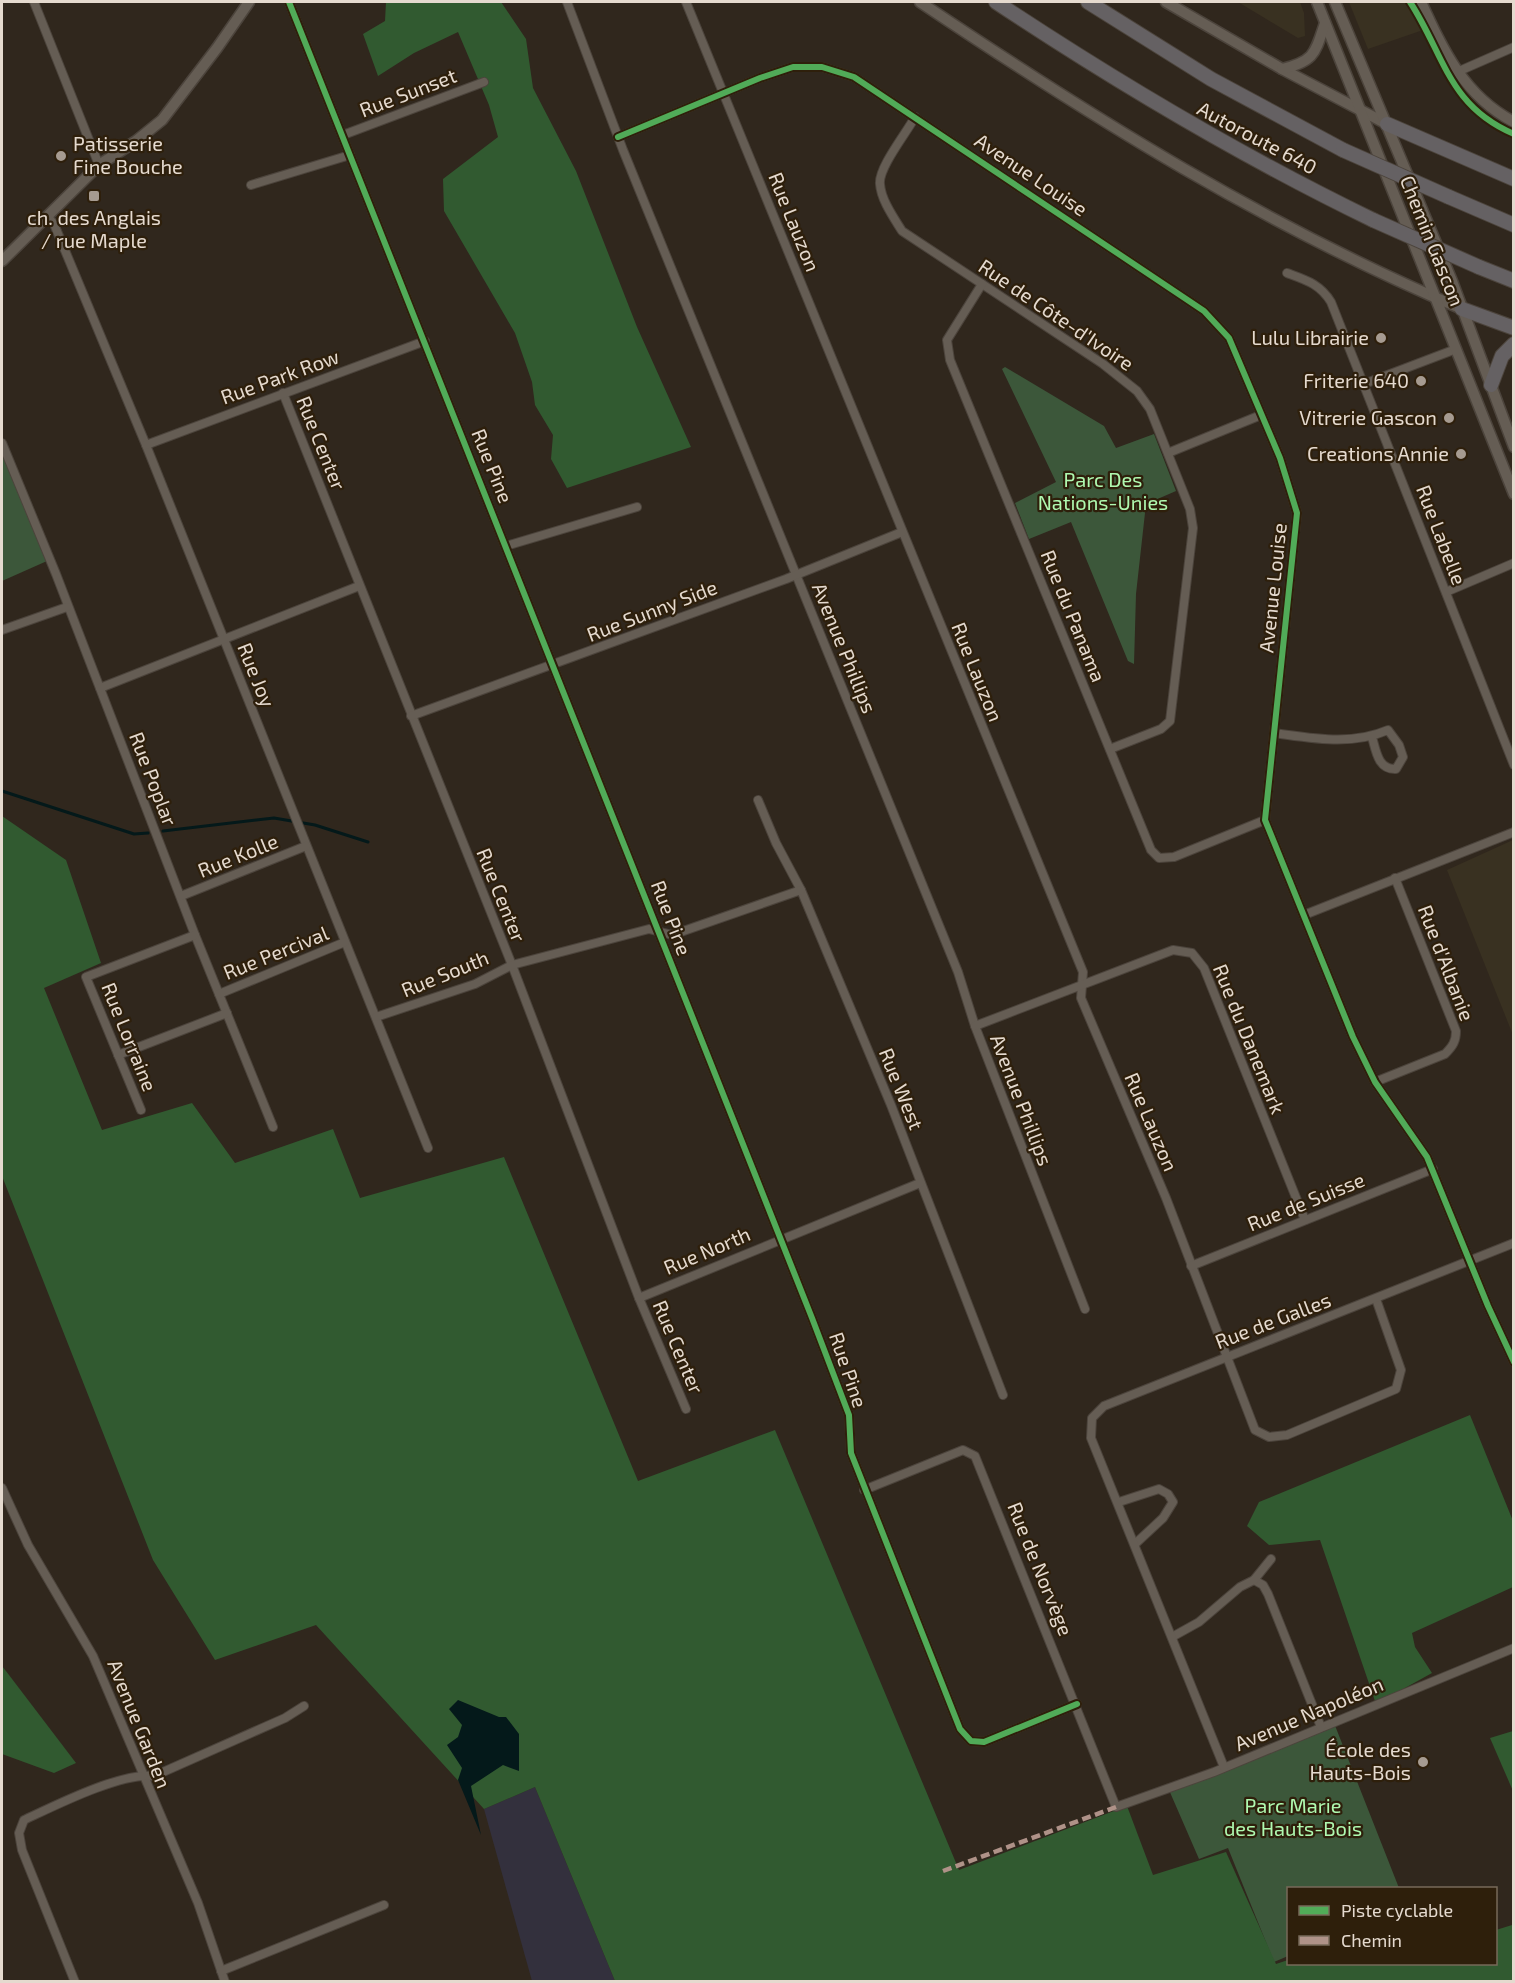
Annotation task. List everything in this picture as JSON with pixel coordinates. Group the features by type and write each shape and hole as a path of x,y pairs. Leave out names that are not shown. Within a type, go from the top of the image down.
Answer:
{"highway":[{"name":"Autoroute 640","path":"996,2 1199,130 1373,220 1514,281"},
{"name":"Autoroute 640","path":"1088,2 1211,79 1343,150 1514,225"},
{"path":"1387,124 1514,179"},
{"path":"1462,309 1514,328"},
{"path":"1491,385 1501,358 1514,344"}],"main road":[{"path":"2,261 99,165 162,120 249,2"},
{"path":"920,2 1074,104 1206,183 1311,239 1462,309"},
{"path":"1166,2 1282,69 1387,124"},
{"name":"Chemin Gascon","path":"1317,2 1514,494"},
{"name":"Chemin Gascon","path":"1335,2 1462,309 1514,447"},
{"path":"1421,2 1457,72 1480,99 1514,122"},
{"path":"1282,69 1310,58 1317,47 1325,23"}],"street":[{"path":"34,2 99,165"},
{"name":"Rue Pine","path":"289,2 781,1238 849,1415 851,1453 864,1490 960,1729 974,1742 984,1742 1077,1704"},
{"name":"Avenue Phillips","path":"567,2 618,137 958,972 975,1026 1085,1309"},
{"name":"Rue Lauzon","path":"686,2 1083,972 1081,998 1166,1198 1255,1431 1269,1437 1287,1435 1396,1389 1401,1370 1376,1299"},
{"path":"1457,72 1514,47"},
{"name":"Avenue Louise","path":"618,137 793,67 822,67 854,77 1204,311 1229,338 1280,458 1298,513 1264,820 1353,1037 1375,1082 1433,1169 1469,1260 1510,1348 1514,1362"},
{"name":"Rue Sunset","path":"343,135 484,81"},
{"name":"Rue de Côte-d'Ivoire","path":"915,117 881,174 880,184 888,208 902,231 1103,364 1137,391 1150,409 1190,509 1194,528 1170,722 1161,729 1110,749"},
{"path":"251,185 350,155"},
{"name":"Rue Joy","path":"48,217 54,224 146,445 428,1148"},
{"name":"Rue Labelle","path":"1287,273 1314,283 1324,291 1337,316 1514,765"},
{"name":"Rue du Panama","path":"982,284 947,340 950,360 1151,850 1159,858 1174,857 1264,820"},
{"name":"Rue Park Row","path":"146,445 425,341"},
{"path":"1364,384 1456,349"},
{"name":"Rue Center","path":"283,393 512,965 639,1298 686,1409"},
{"path":"1168,453 1261,415"},
{"name":"Rue Poplar","path":"2,443 273,1127"},
{"path":"506,546 637,507"},
{"name":"Rue Sunny Side","path":"411,716 554,666 796,575 902,532"},
{"path":"1446,592 1514,564"},
{"path":"100,688 359,586"},
{"path":"2,630 67,607"},
{"path":"1274,733 1334,741 1372,737 1388,730 1393,735 1403,757 1396,769 1389,769 1382,765 1372,737"},
{"name":"Rue West","path":"758,800 776,843 801,890 891,1105 1003,1395"},
{"path":"1304,915 1514,832"},
{"name":"Rue Kolle","path":"181,896 306,846"},
{"name":"Rue d'Albanie","path":"1375,1082 1445,1054 1453,1047 1456,1038 1456,1030 1395,878"},
{"name":"Rue South","path":"376,1017 475,984 512,965 647,929 672,935 801,890"},
{"name":"Rue Lorraine","path":"141,1110 86,977 195,935"},
{"name":"Rue Percival","path":"219,994 345,942"},
{"name":"Rue du Danemark","path":"975,1026 1173,950 1192,952 1204,968 1305,1220"},
{"name":"Rue Percival","path":"118,1054 227,1013"},
{"name":"Rue de Suisse","path":"1191,1266 1433,1169"},
{"name":"Rue North","path":"639,1298 920,1183"},
{"name":"Rue de Galles","path":"1119,1502 1091,1438 1092,1418 1104,1406 1514,1243"},
{"name":"Rue de Norvège","path":"864,1490 963,1450 975,1456 1077,1704 1116,1807"},
{"name":"Avenue Garden","path":"2,1488 27,1545 93,1656 141,1774 198,1902 225,1982"},
{"path":"1135,1544 1163,1518 1173,1502 1168,1494 1160,1489 1119,1502 1135,1544 1224,1767"},
{"path":"1172,1637 1199,1622 1240,1587 1254,1580 1270,1559"},
{"path":"1254,1580 1263,1585 1268,1594 1322,1727"},
{"name":"Avenue Napoléon","path":"1116,1807 1224,1767 1514,1648"},
{"path":"75,1982 22,1850 19,1833 24,1820 68,1799 141,1774 154,1776 285,1718 304,1706"},
{"path":"220,1971 384,1905"}],"shaded area":[{"path":"1238,2 1300,2 1304,13 1305,36 1298,38"},
{"path":"1349,2 1408,2 1423,30 1368,49"},
{"path":"1513,840 1513,1035 1447,870"},
{"path":"458,1700 499,1717 506,1717 519,1734 519,1771 503,1765 471,1786 481,1835 458,1780 462,1768 447,1745 458,1737 462,1725 449,1709"},
{"path":"535,1787 615,1981 532,1981 484,1809"}],"green space":[{"path":"386,2 501,2 526,39 533,88 576,171 637,327 691,447 567,488 551,459 553,435 535,405 532,382 515,333 444,211 443,179 498,137 489,105 458,32 414,53 378,76 363,34 385,21"},
{"name":"Parc Des Nations-Unies","path":"1005,367 1104,426 1116,448 1154,434 1176,491 1146,504 1136,594 1134,664 1128,661 1071,522 1029,539 1015,503 1056,482 1002,369"},
{"path":"2,450 47,561 2,581"},
{"path":"2,816 66,860 101,963 44,988 102,1130 192,1103 235,1163 333,1129 360,1198 504,1157 638,1481 775,1430 959,1870 1127,1806 1153,1875 1226,1852 1276,1964 1287,1960 1287,1965 1497,1965 1497,1930 1512,1925 1513,1919 1513,1981 615,1981 535,1787 484,1809 316,1625 215,1660 153,1560 2,1176"},
{"path":"1470,1415 1513,1521 1513,1587 1412,1633 1415,1647 1432,1673 1376,1704 1320,1540 1269,1545 1247,1526 1259,1502"},
{"path":"2,1666 76,1763 54,1773 2,1754"},
{"name":"Parc Marie des Hauts-Bois","path":"1334,1723 1399,1887 1287,1887 1287,1956 1274,1962 1228,1848 1199,1859 1169,1790"},
{"path":"1514,1731 1513,1791 1490,1738"}],"waterway":[{"path":"2,791 134,834 148,833"},
{"path":"163,831 274,818 315,825 368,842"}],"marked path":[{"path":"943,1871 1116,1807"}],"cycle path":[{"path":"289,2 812,1318 849,1415 851,1453 960,1729 971,1741 984,1742 1077,1704"},
{"path":"1410,2 1461,94 1492,122 1514,134"},
{"path":"618,137 760,78 793,67 822,67 854,77 1204,311 1229,338 1280,458 1297,513 1265,820 1353,1037 1375,1082 1427,1157 1488,1306 1514,1362"}],"place":[{"name":"Patisserie Fine Bouche","path":"61,156"},
{"name":"ch. des Anglais / rue Maple","path":"94,196"},
{"name":"Lulu Librairie","path":"1381,338"},
{"name":"Friterie 640","path":"1421,381"},
{"name":"Vitrerie Gascon","path":"1449,418"},
{"name":"Creations Annie","path":"1461,454"},
{"name":"École des Hauts-Bois","path":"1423,1762"}]}
